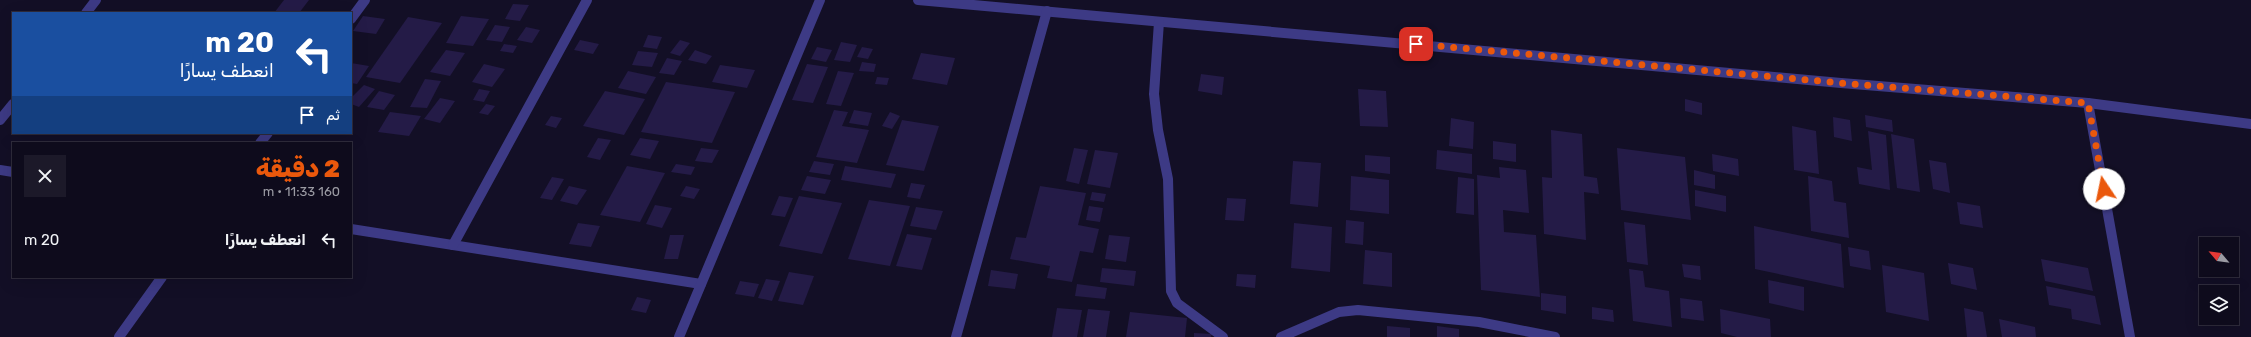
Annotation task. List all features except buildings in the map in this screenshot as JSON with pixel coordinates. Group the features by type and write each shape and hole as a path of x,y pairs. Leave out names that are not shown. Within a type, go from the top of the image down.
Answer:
{"street":[{"path":"87,12 96,0"},
{"path":"352,18 365,0"},
{"path":"453,245 587,0"},
{"path":"679,337 820,0"},
{"path":"918,0 1046,10 1159,22 1849,84 2088,103 2251,124"},
{"path":"956,337 1046,10"},
{"path":"1159,22 1154,94 1158,130 1168,179 1171,291 1176,303 1223,337"},
{"path":"2088,103 2130,337"},
{"path":"0,120 12,105"},
{"path":"261,142 267,134"},
{"path":"0,170 12,172"},
{"path":"352,229 701,284"},
{"path":"119,337 161,278"},
{"path":"1281,337 1339,312 1358,310 1479,322 1555,337"}],"route":[{"path":"1416,44 1841,83 2088,103 2104,189"}]}
